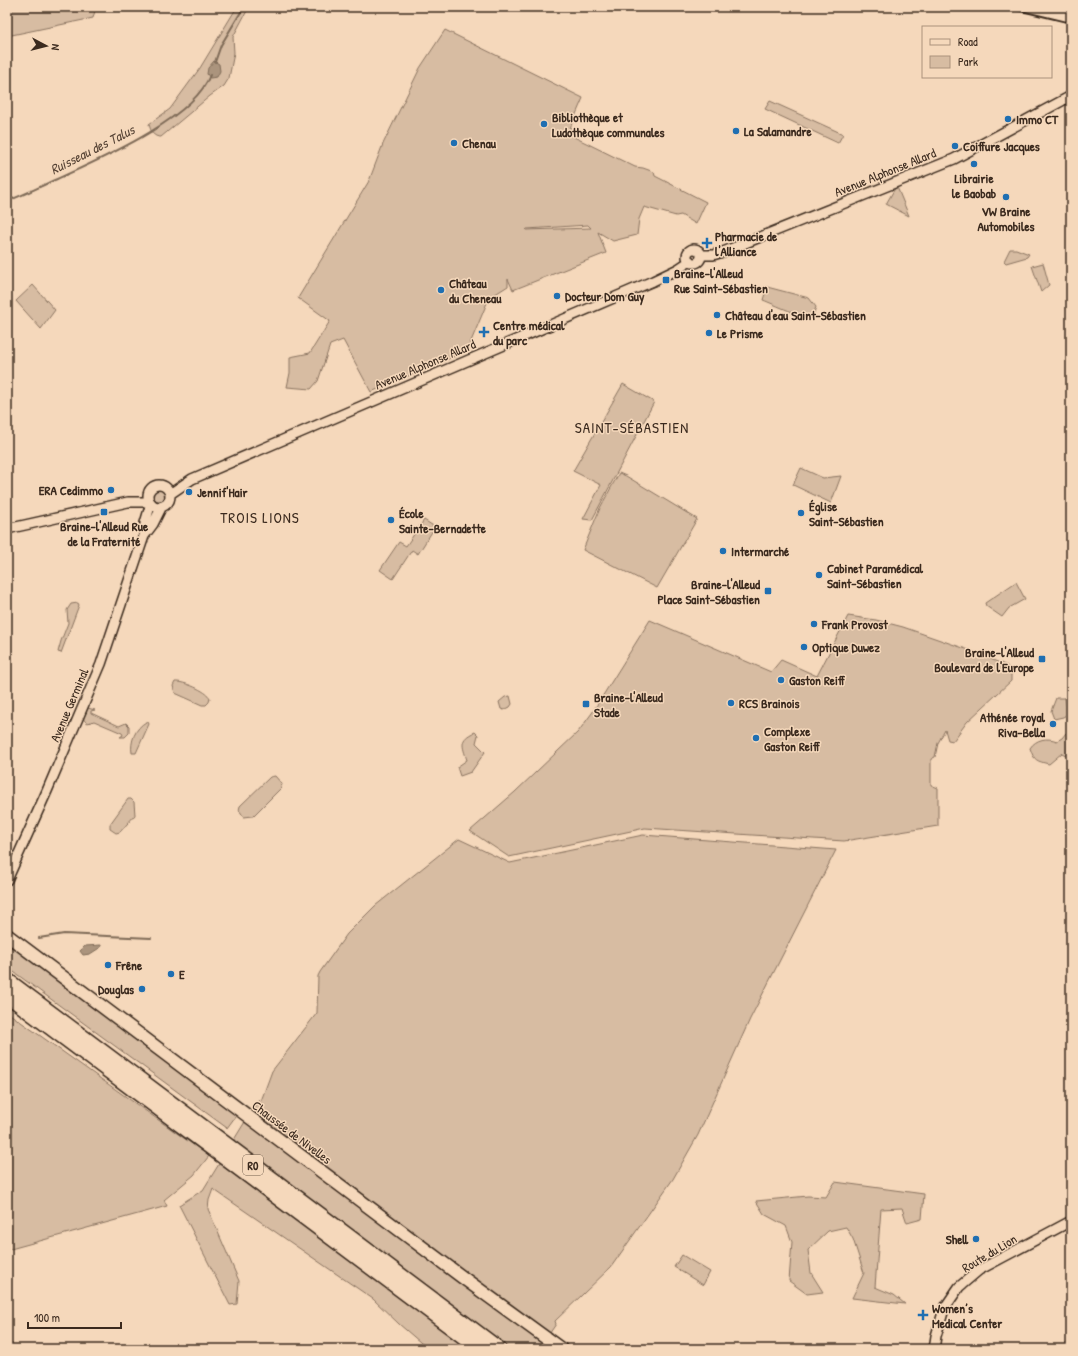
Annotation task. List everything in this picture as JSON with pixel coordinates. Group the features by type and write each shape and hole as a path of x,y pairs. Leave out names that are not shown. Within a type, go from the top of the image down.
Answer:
{"highway":[{"name":"R0","path":"7,980 500,1349"},
{"name":"R0","path":"7,995 480,1349"}],"main road":[{"name":"Chaussée de Nivelles","path":"7,935 561,1349"}],"street":[{"name":"Avenue Alphonse Allard","path":"164,486 192,479 653,280 690,262 697,262 701,255 714,255 723,252 946,162 1071,96"},
{"name":"Avenue Alphonse Allard","path":"170,494 192,479"},
{"path":"164,486 169,489 170,494 167,503 157,507 149,500 148,490 153,487 164,486"},
{"path":"7,529 128,502 149,500"},
{"name":"Avenue Germinal","path":"7,880 50,786 101,664 144,536 149,500"},
{"name":"Avenue Germinal","path":"144,536 153,524 162,506"},
{"name":"Route du Lion","path":"934,1349 936,1336 944,1309 959,1287 979,1270 1071,1221"}],"green space":[{"path":"7,7 96,7 93,18 7,36"},
{"path":"237,7 249,7 233,37 234,53 229,78 224,86 161,137 154,135 149,124 170,109 200,68"},
{"path":"445,30 583,98 570,128 574,137 635,167 654,172 655,176 706,202 696,224 681,215 676,216 644,207 639,219 637,235 613,241 598,232 606,253 513,290 508,279 508,286 489,298 467,351 371,392 343,340 330,345 318,381 311,389 287,387 290,373 290,357 310,353 330,321 298,298 369,181 383,144 420,68","holes":["588,225 591,228 526,230"]},
{"path":"770,101 843,134 838,143 765,109"},
{"path":"897,187 909,216 886,204"},
{"path":"1010,249 1016,249 1029,254 1027,257 1006,263 1004,261"},
{"path":"1043,263 1049,285 1041,292 1032,266"},
{"path":"33,285 55,310 41,329 16,301"},
{"path":"767,287 809,298 816,307 813,315 808,316 796,313 763,300"},
{"path":"623,384 654,402 592,520 583,519 601,485 573,471"},
{"path":"801,468 823,478 841,476 831,503 793,485"},
{"path":"619,473 697,519 657,588 583,550 600,508"},
{"path":"157,489 161,489 165,495 161,501 157,501 153,497 153,493"},
{"path":"424,520 435,527 418,554 412,550 393,579 380,570 399,542 406,546"},
{"path":"1016,582 1025,599 1009,608 1002,617 986,606 985,603"},
{"path":"78,603 79,605 61,653 58,652 68,623 67,610 71,604"},
{"name":"Complexe Gaston Reiff","path":"848,616 876,620 903,627 969,650 1007,666 1011,672 1011,681 967,722 953,741 948,740 945,730 938,743 935,757 931,759 931,785 938,788 938,826 844,841 645,828 509,857 470,831 515,792 578,732 592,713 650,620 771,672 781,660 817,676"},
{"path":"175,682 183,683 204,692 210,698 209,702 206,705 202,705 175,693 173,686"},
{"path":"510,696 512,704 510,707 504,710 501,709 499,702 505,697"},
{"path":"1056,698 1065,698 1068,714 1054,719 1051,711"},
{"path":"88,708 95,710 91,711 91,713 119,726 126,723 129,726 129,733 125,737 120,737 123,735 122,733 94,721 88,723 86,722 83,717"},
{"path":"146,722 149,724 136,753 132,753 134,736 139,728"},
{"path":"475,732 478,735 476,743 485,752 471,772 460,776 457,767 467,760 463,746 464,740 466,737"},
{"path":"1066,733 1071,734 1071,758 1062,753 1049,764 1039,761 1033,756 1030,748 1032,745 1046,739 1057,741"},
{"path":"275,776 282,784 281,788 253,816 244,817 239,810 240,806 270,777"},
{"path":"128,799 131,799 134,802 135,815 120,832 116,833 110,829 110,824"},
{"path":"643,835 836,850 750,1019 698,1135 673,1179 611,1267 555,1321 556,1324 545,1340 557,1349 428,1349 373,1299 213,1189 209,1200 208,1209 239,1281 237,1304 230,1305 179,1205 203,1190 259,1099 261,1101 272,1071 317,1013 318,976 347,934 375,906 459,839 510,863"},
{"path":"7,941 238,1113 227,1128 7,967"},
{"path":"7,1012 209,1156 194,1175 164,1200 167,1206 7,1250"},
{"path":"835,1182 924,1194 922,1219 907,1223 902,1208 881,1209 875,1287 894,1295 905,1304 852,1298 864,1273 853,1239 846,1227 828,1231 808,1250 811,1273 823,1292 807,1294 789,1281 792,1242 786,1226 764,1214 756,1201 808,1196 826,1197"},
{"path":"682,1255 710,1272 703,1285 674,1267"}],"shaded area":[{"path":"214,61 219,64 220,71 217,77 210,78 207,74 208,68"},
{"path":"101,945 101,947 90,954 83,955 80,951 85,946"}],"waterway":[{"name":"Ruisseau des Talus","path":"215,62 221,45 244,7"},
{"name":"Ruisseau des Talus","path":"7,201 96,161 143,136 185,107 201,91 210,75"},
{"path":"39,938 64,934 151,938"}],"railway":[{"path":"1005,7 1071,23"},
{"path":"1063,7 1071,9"}],"place":[{"name":"Immo CT","path":"1008,119"},
{"name":"Bibliothèque et Ludothèque communales","path":"544,124"},
{"name":"La Salamandre","path":"736,131"},
{"name":"Chenau","path":"454,143"},
{"name":"Coiffure Jacques","path":"955,146"},
{"name":"Librairie le Baobab","path":"974,164"},
{"name":"VW Braine Automobiles","path":"1006,197"},
{"name":"Pharmacie de l'Alliance","path":"707,243"},
{"name":"Braine-l'Alleud Rue Saint-Sébastien","path":"666,280"},
{"name":"Château du Cheneau","path":"441,290"},
{"name":"Docteur Dom Guy","path":"557,296"},
{"name":"Château d'eau Saint-Sébastien","path":"717,315"},
{"name":"Centre médical du parc","path":"484,332"},
{"name":"Le Prisme","path":"709,333"},
{"name":"ERA Cedimmo","path":"111,490"},
{"name":"Jennif'Hair","path":"189,492"},
{"name":"Braine-l'Alleud Rue de la Fraternité","path":"104,512"},
{"name":"Église Saint-Sébastien","path":"801,513"},
{"name":"École Sainte-Bernadette","path":"391,520"},
{"name":"Intermarché","path":"723,551"},
{"name":"Cabinet Paramédical Saint-Sébastien","path":"819,575"},
{"name":"Braine-l'Alleud Place Saint-Sébastien","path":"768,591"},
{"name":"Frank Provost","path":"814,624"},
{"name":"Optique Duwez","path":"804,647"},
{"name":"Braine-l'Alleud Boulevard de l'Europe","path":"1042,659"},
{"name":"Gaston Reiff","path":"781,680"},
{"name":"RCS Brainois","path":"731,703"},
{"name":"Braine-l'Alleud Stade","path":"586,704"},
{"name":"Athénée royal Riva-Bella","path":"1053,724"},
{"name":"Complexe Gaston Reiff","path":"756,738"},
{"name":"Frêne","path":"108,965"},
{"name":"E","path":"171,974"},
{"name":"Douglas","path":"142,989"},
{"name":"Shell","path":"976,1239"},
{"name":"Women’s Medical Center","path":"923,1315"}],"district":[{"name":"SAINT-SÉBASTIEN","path":"632,427"},
{"name":"TROIS LIONS","path":"260,517"}]}
